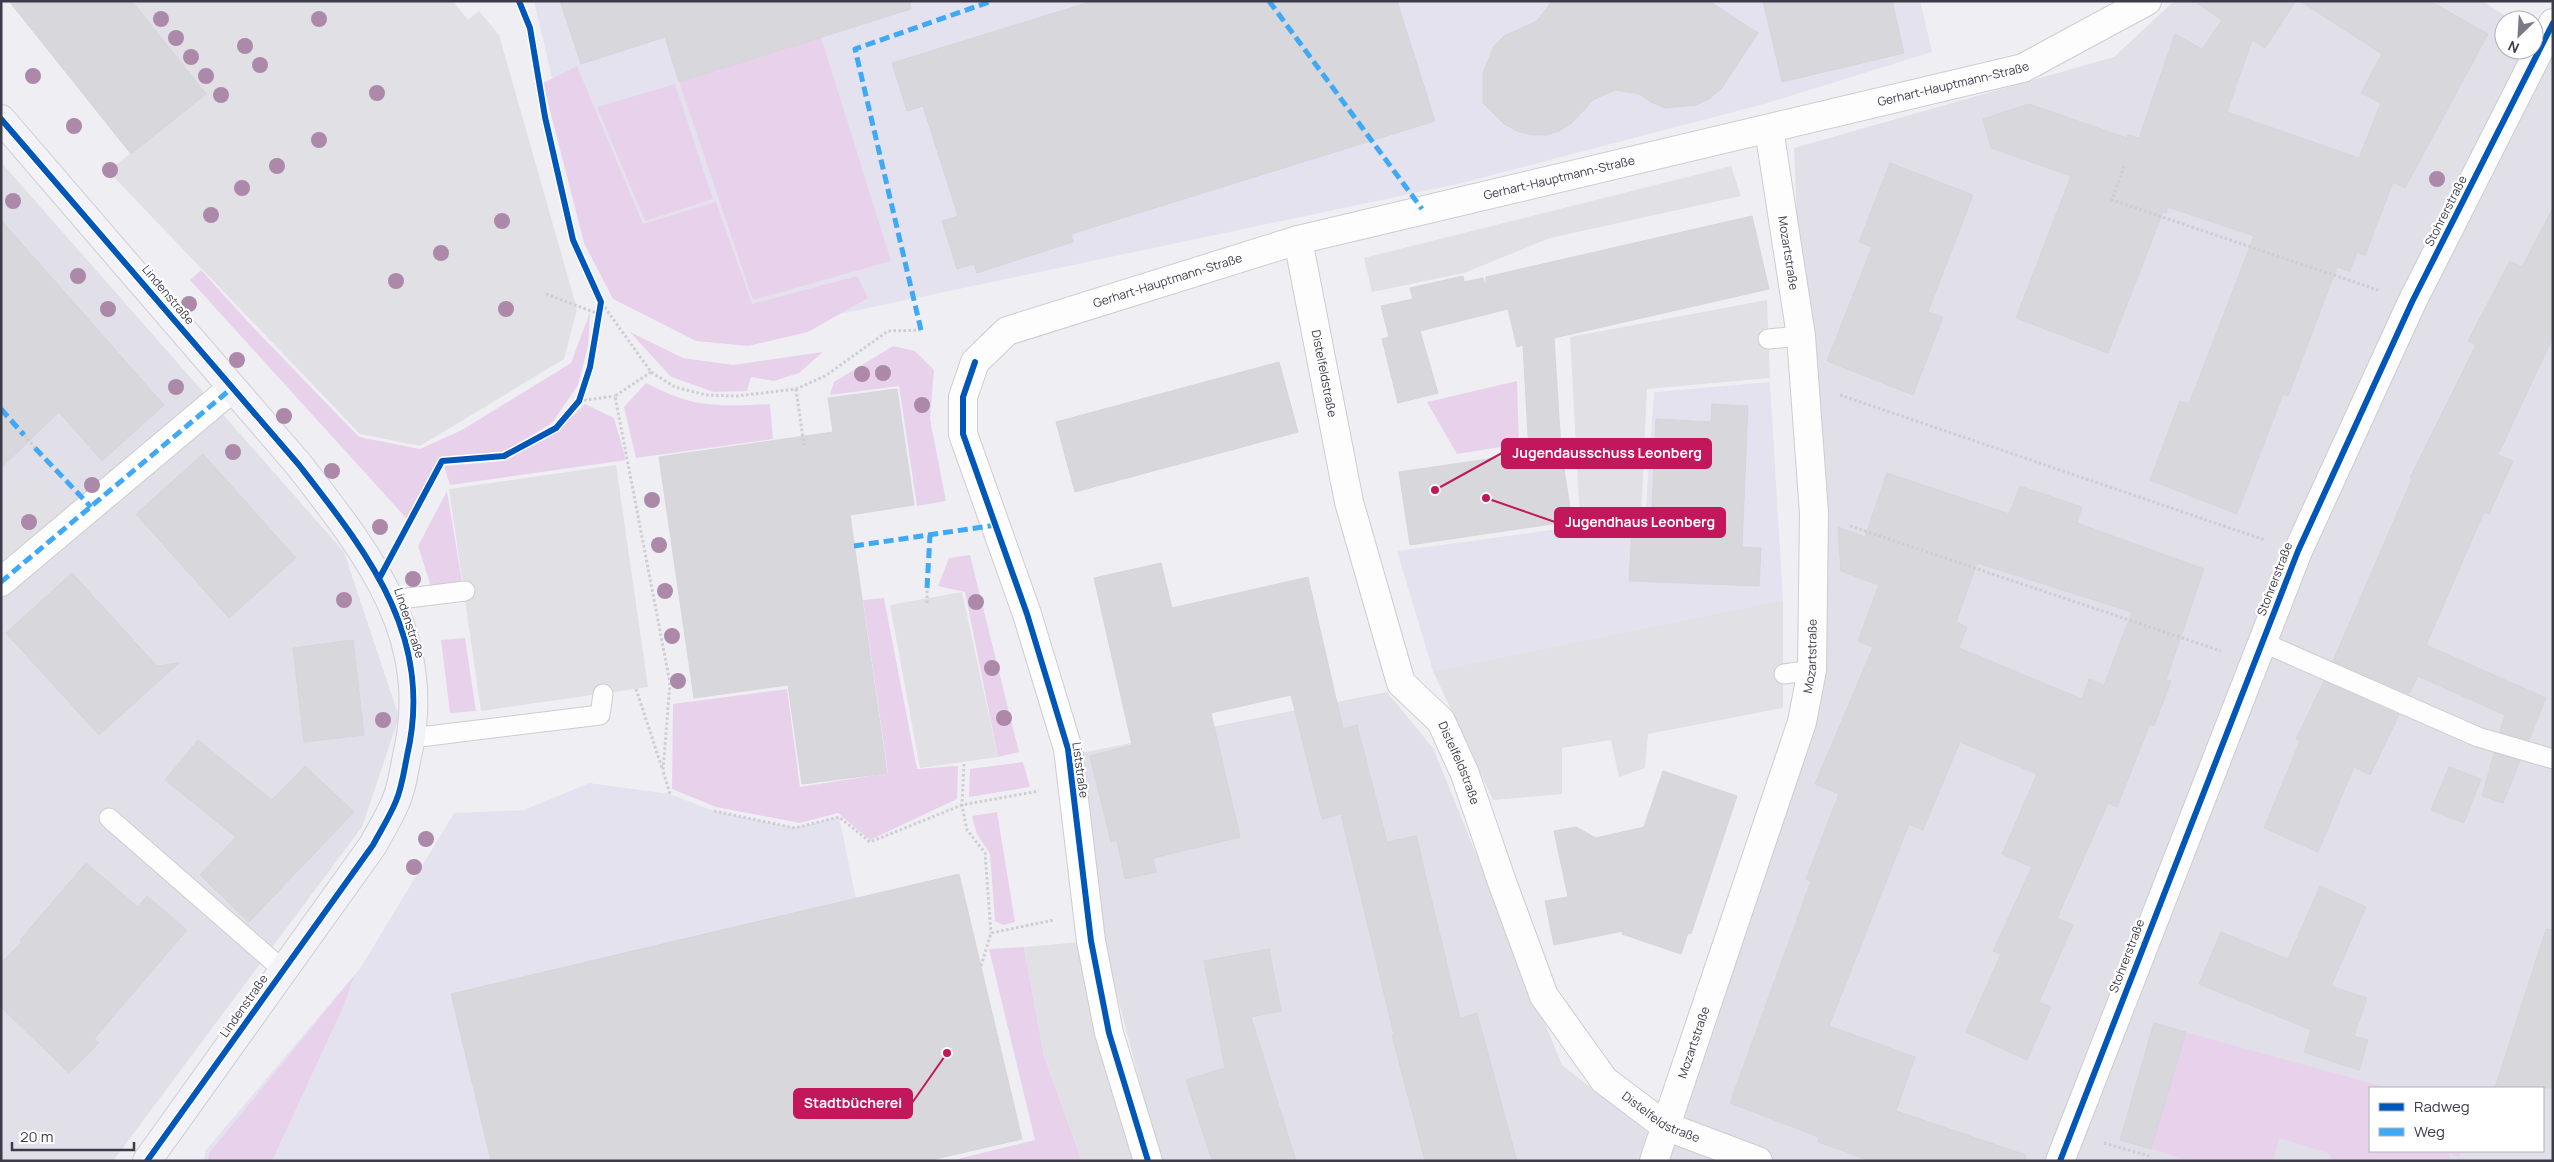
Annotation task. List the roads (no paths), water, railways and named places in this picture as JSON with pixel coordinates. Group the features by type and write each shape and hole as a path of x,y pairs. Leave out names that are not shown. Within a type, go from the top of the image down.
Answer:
{"street":[{"name":"Gerhart-Hauptmann-Straße","path":"975,362 1007,331 1298,240 2022,68 2147,1"},
{"name":"Stohrerstraße","path":"2060,1161 2298,551 2412,302 2553,23"},
{"name":"Lindenstraße","path":"1,119 299,465 332,508 380,577 392,600 412,668 415,690 412,738 397,799 373,845 147,1161"},
{"name":"Mozartstraße","path":"1654,1161 1802,722 1812,670 1814,513 1804,382 1800,336 1769,129"},
{"name":"Distelfeldstraße","path":"1298,240 1349,502 1401,684 1441,721 1473,773 1502,882 1544,996 1604,1080 1665,1126 1758,1161"},
{"name":"Liststraße","path":"975,362 963,397 963,434 1027,614 1068,750 1087,913 1109,1033 1148,1161"},
{"path":"1,582 232,388"}],"lane":[{"path":"1768,339 1800,336"},
{"path":"392,600 465,591"},
{"path":"2258,652 2478,737 2553,758"},
{"path":"1784,674 1812,670"},
{"path":"412,738 600,715 603,694"},
{"path":"109,818 283,970"}],"place":[{"name":"Jugendausschuss Leonberg","path":"1435,490"},
{"name":"Jugendhaus Leonberg","path":"1486,498"},
{"name":"Stadtbücherei","path":"947,1053"}]}
